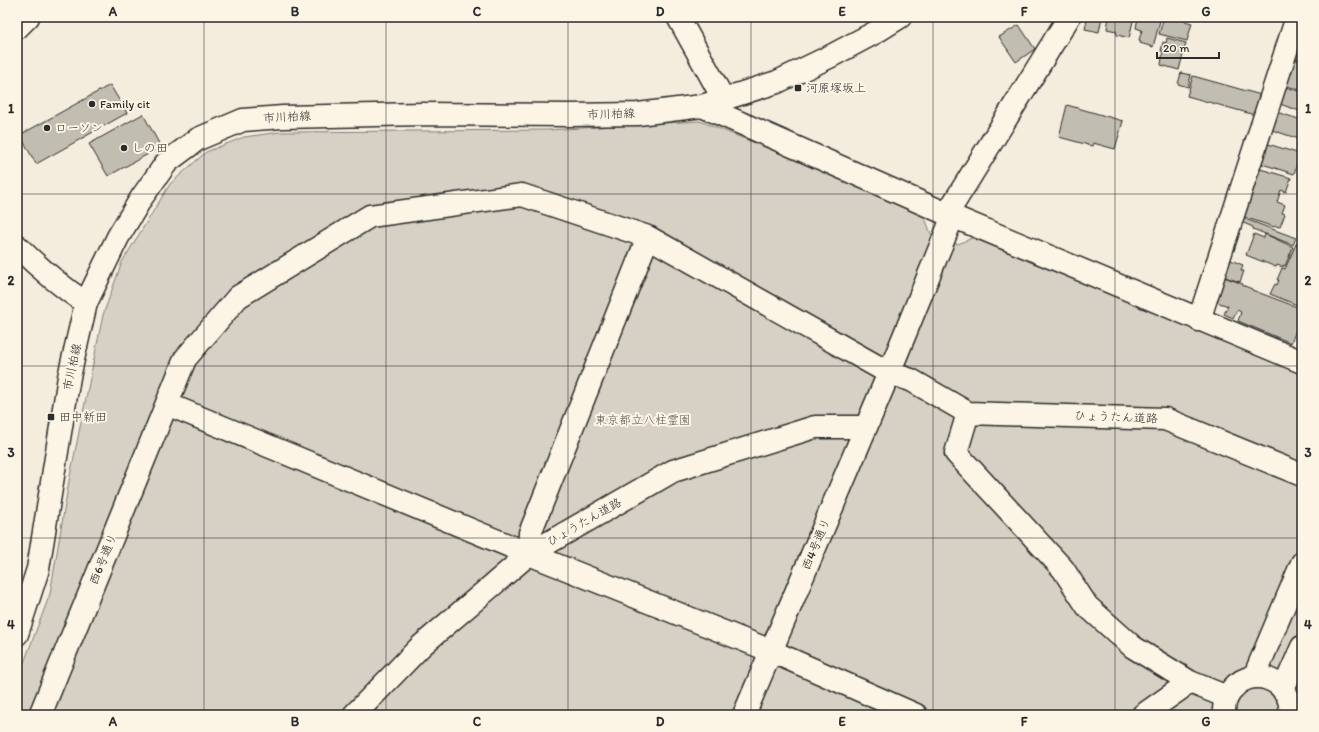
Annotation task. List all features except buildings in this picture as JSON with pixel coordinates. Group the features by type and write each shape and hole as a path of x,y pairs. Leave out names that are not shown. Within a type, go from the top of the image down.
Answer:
{"street":[{"path":"17,28 28,17"},
{"path":"678,17 724,100"},
{"name":"市川柏線","path":"17,634 38,570 69,377 86,303 118,237 142,196 167,162 198,139 242,120 283,117 414,114 638,114 702,106 777,82 831,56 876,32 900,17"},
{"name":"西4号通り","path":"744,715 889,373 950,215 1069,17"},
{"path":"1199,320 1297,17"},
{"path":"702,106 950,215 1302,362"},
{"name":"西6号通り","path":"40,715 185,359 238,297 370,216 522,195 648,238 889,373 911,380 968,413"},
{"path":"529,554 530,533 648,238"},
{"path":"17,246 52,279 86,303"},
{"path":"167,404 529,554 771,651 916,715"},
{"path":"968,413 956,453 1063,569 1087,606 1133,647 1226,706 1232,688 1243,680 1254,677 1268,678 1279,685 1287,695 1291,708 1290,715"},
{"name":"ひょうたん道路","path":"968,413 1165,419 1302,474"},
{"name":"ひょうたん道路","path":"354,715 421,646 529,554 673,471 815,427 866,427"},
{"path":"1254,677 1302,563"},
{"path":"1283,690 1302,647"},
{"path":"1143,715 1190,682"}],"green space":[{"name":"東京都立八柱霊園","path":"700,121 922,210 931,234 943,241 958,244 979,235 1302,371 1302,715 17,715 17,681 50,594 69,481 103,315 122,262 170,184 206,152 244,137 280,132 547,130"}],"place":[{"name":"河原塚坂上","path":"798,88"},
{"name":"Family cit","path":"92,104"},
{"name":"ローソン","path":"47,128"},
{"name":"しの田","path":"124,148"},
{"name":"田中新田","path":"51,417"}]}
